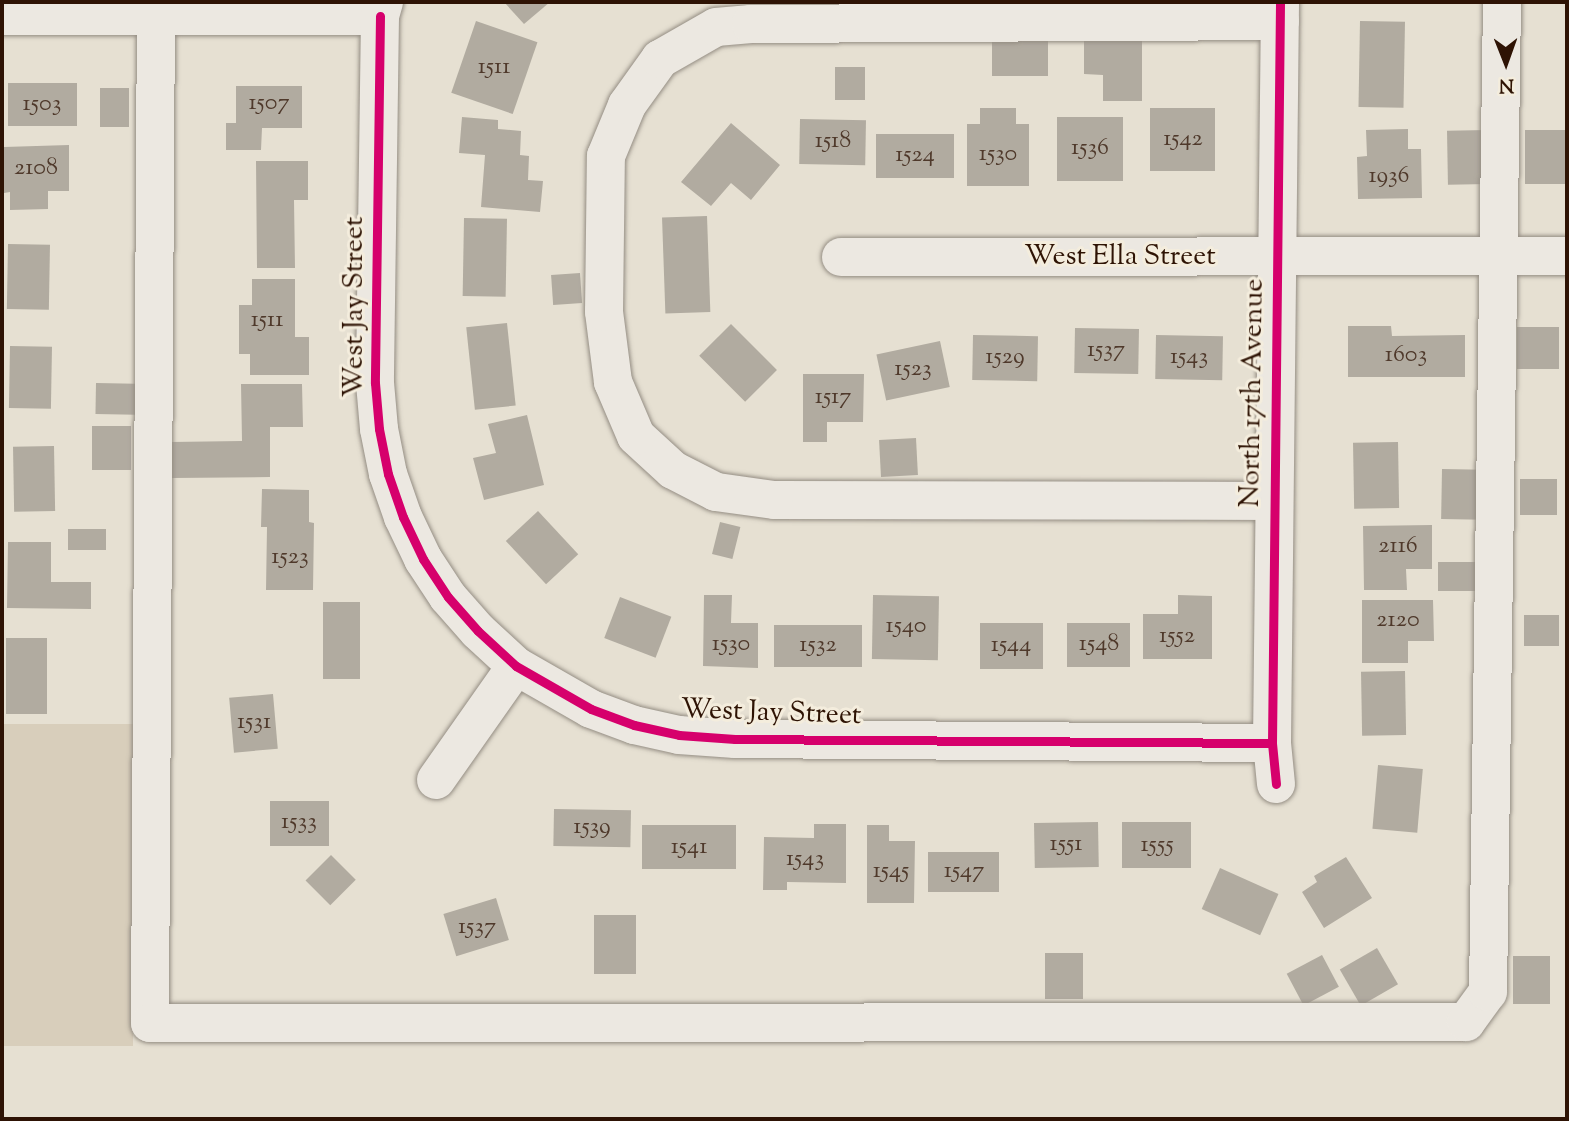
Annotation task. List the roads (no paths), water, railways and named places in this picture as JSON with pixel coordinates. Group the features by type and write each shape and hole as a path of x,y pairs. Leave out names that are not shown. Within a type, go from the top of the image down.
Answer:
{"street":[{"path":"156,9 150,1023 1466,1022 1488,992 1496,256 1502,2"},
{"path":"2,16 156,9 382,9"},
{"name":"West Jay Street","path":"382,9 375,383 379,429 386,463 403,517 423,559 448,597 478,631 516,666 591,709 634,725 679,735 735,739 1272,743"},
{"path":"1274,501 774,500 716,492 673,470 636,436 613,382 604,312 606,156 627,105 660,59 716,27 751,23 1280,11"},
{"name":"North 17th Avenue","path":"1276,784 1272,743 1280,11"},
{"name":"West Ella Street","path":"841,257 1567,256"},
{"path":"436,780 516,666"}]}
